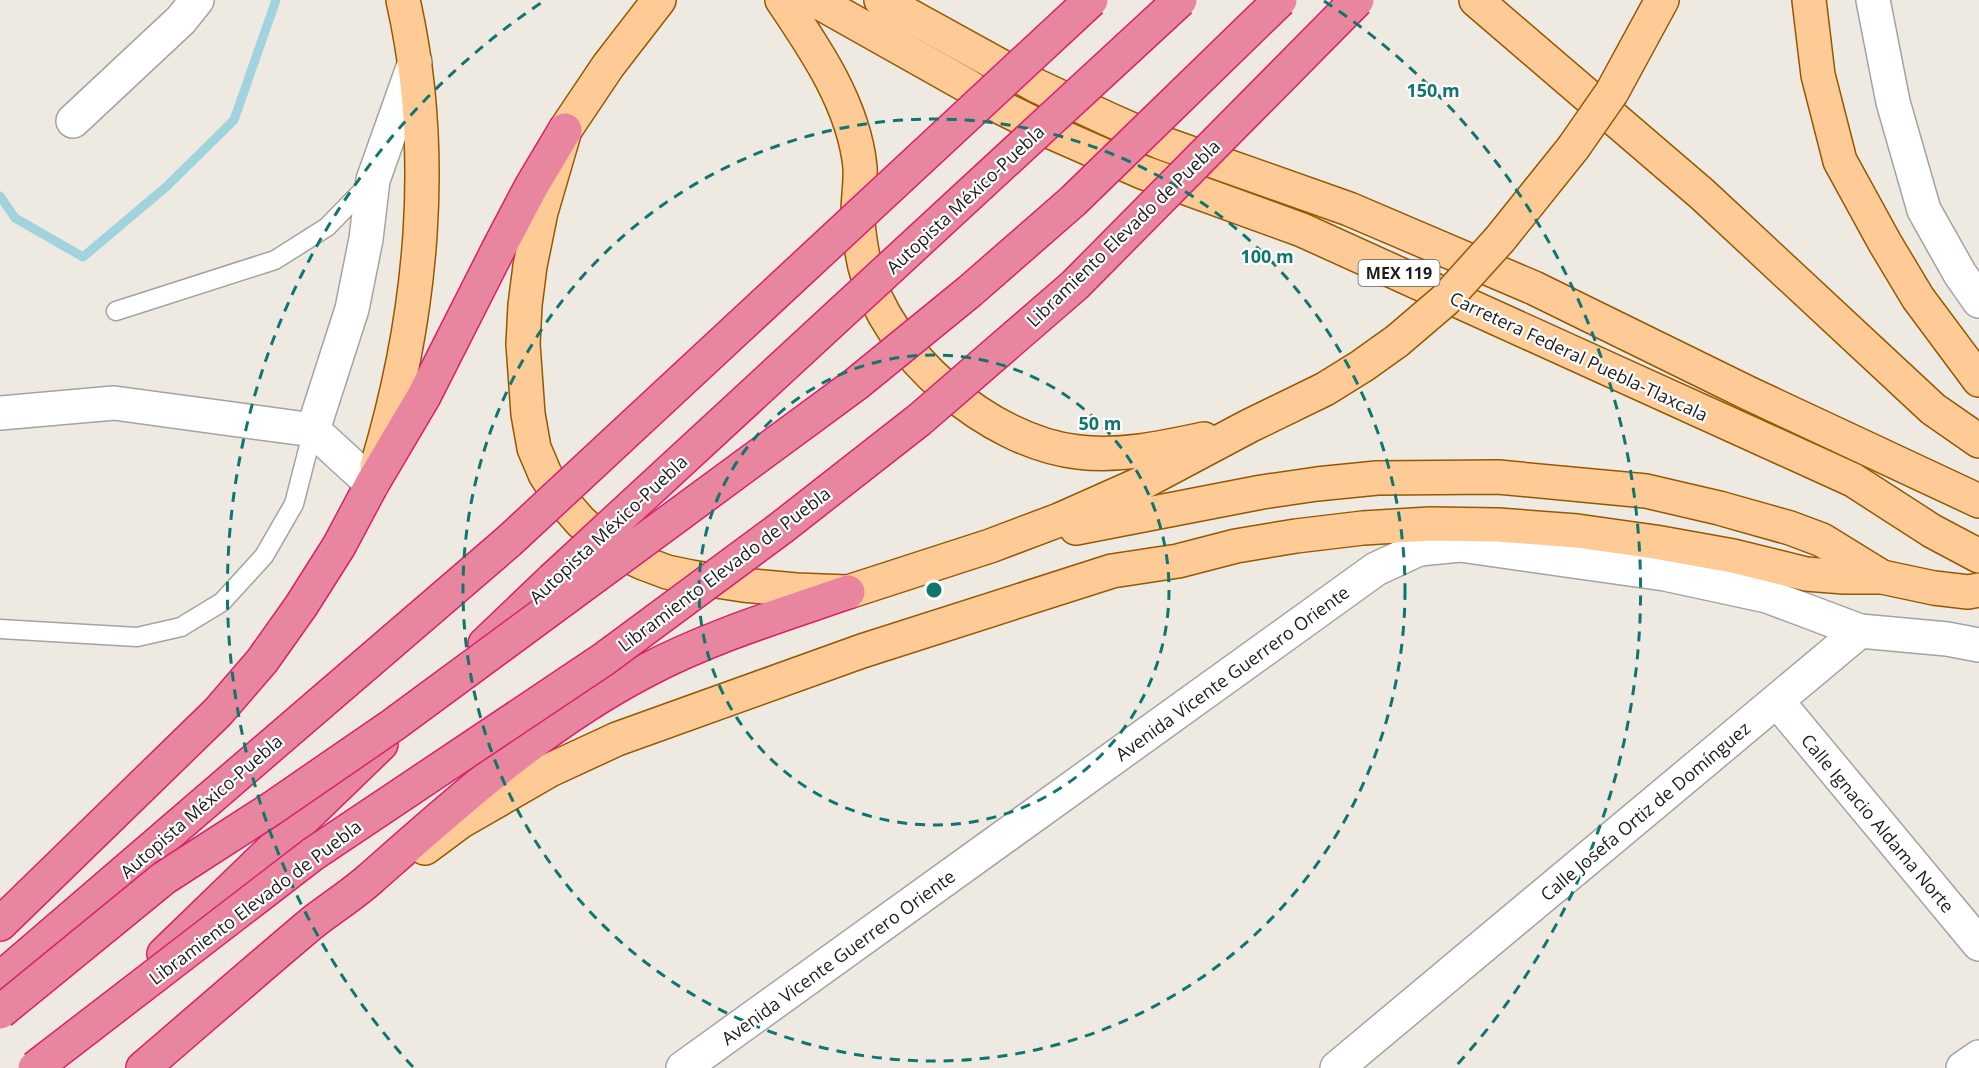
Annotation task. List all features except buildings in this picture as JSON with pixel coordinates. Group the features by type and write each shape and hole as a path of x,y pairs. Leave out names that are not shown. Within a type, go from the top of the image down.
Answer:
{"highway":[{"name":"Autopista México-Puebla","path":"0,979 509,541 1091,0"},
{"name":"Autopista México-Puebla","path":"46,1068 553,579 1180,0"},
{"path":"0,1012 164,879 272,809 393,725 856,384 970,291 1073,201 1280,0"},
{"name":"Libramiento Elevado de Puebla","path":"35,1068 313,854 604,659 781,528 919,420 1075,285 1357,0"},
{"path":"0,924 218,712 247,678 301,606 339,546 372,484 424,396 500,246 566,130"},
{"path":"143,1068 314,922 368,881 415,838 558,723 645,671 694,648 848,592"}],"main road":[{"path":"372,484 388,431 411,322 422,200 422,132 415,62 403,0"},
{"path":"782,0 826,70 852,125 860,168 858,222 865,268 877,300 894,330 934,379 957,398 1005,428 1074,452 1116,454 1138,451 1175,445 1249,426"},
{"name":"Carretera Federal Puebla-Tlaxcala","path":"815,0 1022,118 1142,172 1302,230 1853,480 1932,531 1979,556"},
{"name":"MEX 119","path":"882,0 1037,86 1108,119 1162,143 1349,209 1534,288 1748,393 1979,501"},
{"path":"1476,0 1702,194 1933,409 1979,441"},
{"path":"657,3 609,66 566,130 544,202 530,266 523,344 527,402 534,448 545,474 561,500 598,538 627,556 667,572 743,585 848,592 990,546 1059,520 1140,484 1324,389 1397,341 1445,300 1500,239 1573,148 1612,92 1662,0"},
{"path":"1809,0 1818,75 1840,161 1918,298 1979,380"},
{"path":"990,546 1121,518 1317,484 1388,478 1498,477 1646,491 1719,508 1790,528 1822,540 1882,577"},
{"path":"314,922 367,890 460,822 550,770 617,739 862,651 1112,571 1178,561 1236,546 1363,528 1430,524 1498,525 1577,531 1666,544 1733,556 1806,574 1882,577 1934,588 1968,592 1979,590"}],"street":[{"path":"73,121 181,20 196,0"},
{"path":"1873,0 1893,102 1924,210 1960,274 1979,301"},
{"path":"313,430 352,309 366,239 373,180 415,62"},
{"path":"0,413 114,403 313,430 372,484"},
{"name":"Avenida Vicente Guerrero Oriente","path":"683,1068 1376,569 1419,549 1460,545 1665,574 1767,596 1860,631"},
{"path":"1860,631 1947,639 1979,645"},
{"name":"Calle Josefa Ortiz de Domínguez","path":"1337,1068 1860,631"},
{"name":"Calle Ignacio Aldama Norte","path":"1777,701 1979,945"},
{"path":"1964,1068 1979,1057"}],"lane":[{"path":"116,310 274,260 327,227 373,180"},
{"path":"0,629 137,637 181,627 222,602 264,556 294,504 313,430"}],"waterway":[{"path":"0,196 15,218 83,257 166,187 234,120 276,0"}]}
